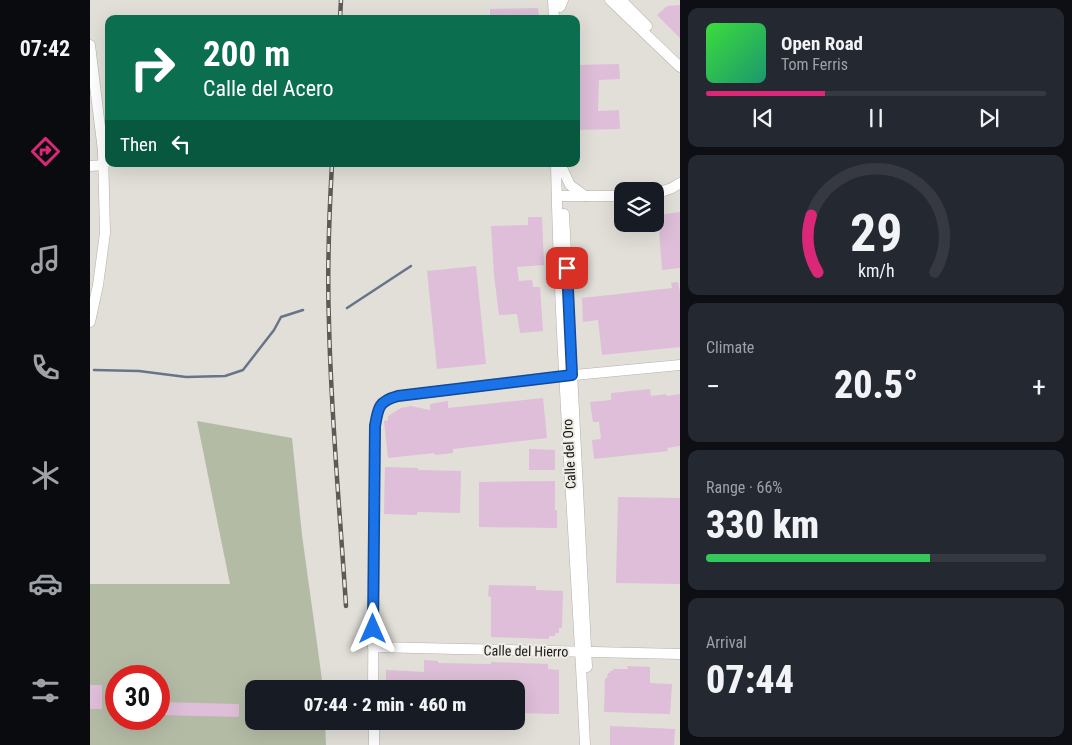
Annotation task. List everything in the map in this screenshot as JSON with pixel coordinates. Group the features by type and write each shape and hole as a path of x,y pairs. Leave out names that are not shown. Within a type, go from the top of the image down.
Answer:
{"street":[{"path":"610,0 680,67"},
{"path":"621,0 680,58"},
{"path":"555,15 559,2"},
{"path":"559,2 560,15"},
{"path":"90,45 103,151 105,233 98,285 90,322"},
{"path":"90,166 104,165"},
{"path":"561,167 570,185 586,196"},
{"name":"Calle del Oro","path":"561,167 560,199 568,376 583,652 591,745"},
{"path":"664,191 680,183"},
{"path":"664,198 680,191"},
{"path":"560,199 586,196 614,196"},
{"path":"560,199 614,202"},
{"path":"374,680 375,426 377,413 382,403 389,398 398,396 680,365"},
{"name":"Calle del Hierro","path":"373,647 680,654"},
{"name":"Calle del Oro","path":"583,652 585,745"},
{"path":"374,730 374,745"}],"green space":[{"path":"197,421 292,438 302,535 322,680 245,680 245,730 325,730 326,745 90,745 90,584 230,584"}],"building":[{"path":"680,5 680,38 657,15 667,6"},
{"path":"538,8 539,15 490,15 490,9"},
{"path":"619,64 620,79 599,80 598,111 619,110 620,129 580,130 580,65"},
{"path":"680,212 680,268 662,270 659,232 664,232 664,214"},
{"path":"528,217 542,217 544,265 517,267 519,281 532,280 533,287 540,287 543,331 520,333 517,314 499,315 491,226 528,225"},
{"path":"476,266 486,364 437,369 427,271"},
{"path":"678,282 680,293 680,347 602,355 598,320 583,322 582,298 672,288 671,283"},
{"path":"650,389 651,396 680,394 680,446 667,448 668,451 594,459 592,440 601,439 599,422 593,422 590,402 611,400 611,393"},
{"path":"543,398 547,438 453,449 453,453 388,458 384,421 388,420 388,416 401,408 411,406 430,410 430,404 448,401 448,408"},
{"path":"529,449 555,450 555,470 529,470"},
{"path":"385,467 461,471 460,513 417,512 417,515 384,514"},
{"path":"555,481 557,528 479,527 479,482"},
{"path":"618,497 680,498 680,584 616,583"},
{"path":"489,585 536,586 536,590 563,591 562,628 559,628 559,633 555,633 555,636 549,636 549,639 491,637 491,597 488,596"},
{"path":"424,660 438,661 438,663 548,664 548,669 559,670 559,714 525,713 525,680 386,680 386,670 424,672"},
{"path":"627,666 650,667 650,683 672,684 670,714 604,712 605,678 613,669 628,669"},
{"path":"90,685 102,685 102,709 90,709"},
{"path":"170,702 239,704 239,717 170,715"},
{"path":"610,726 675,729 674,745 610,745"}],"waterway":[{"path":"347,308 411,266"},
{"path":"94,370 139,371 186,377 225,376 243,370 274,330 281,317 303,310"}],"railway":[{"path":"340,15 341,0"},
{"path":"332,167 328,303 346,606"}],"route":[{"path":"373,629 375,426 377,413 382,403 389,398 398,396 572,375 567,268"}]}
